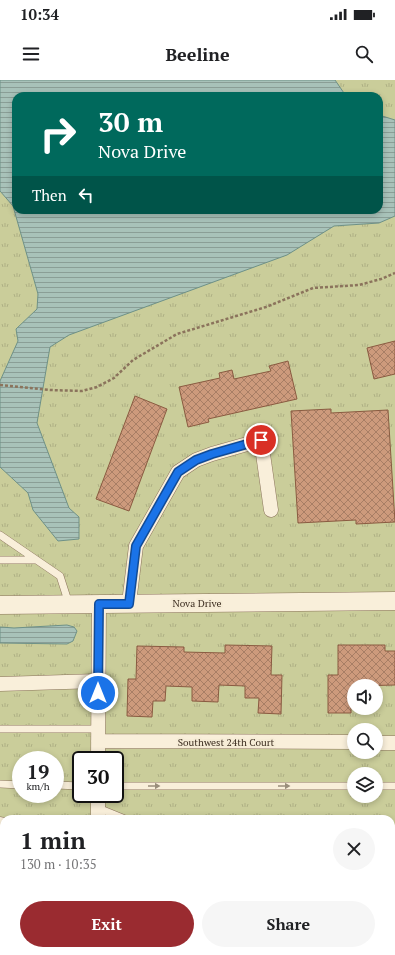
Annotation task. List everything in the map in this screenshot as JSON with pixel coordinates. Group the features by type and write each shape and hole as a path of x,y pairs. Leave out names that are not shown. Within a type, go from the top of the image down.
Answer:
{"street":[{"path":"129,604 136,546 178,472 196,460 261,440 271,510"},
{"name":"Nova Drive","path":"0,605 395,601"},
{"path":"98,751 99,604"},
{"path":"0,684 98,681"},
{"name":"Southwest 24th Court","path":"98,735 347,742"},
{"path":"383,742 395,743"},
{"path":"98,803 98,814"}],"lane":[{"path":"0,535 60,576 69,604"},
{"path":"0,560 36,560"},
{"path":"0,729 98,735"},
{"path":"0,784 12,785"},
{"path":"124,786 347,786"},
{"path":"383,786 395,786"}],"path":[{"path":"0,384 50,390 82,391 97,388 114,378 133,360 177,334 266,307 313,288 359,285 381,279 395,272"}],"green space":[{"path":"0,80 395,80 395,815 0,815"}],"water":[{"path":"0,80 335,80 343,92 12,92 12,205 0,191"},
{"path":"383,116 395,120 395,216 379,223 334,226 287,255 69,335 50,347 37,423 69,508 79,517 79,539 58,541 33,510 28,493 0,467 0,381 18,341 16,329 37,309 38,294 15,214 383,214"},
{"path":"67,625 74,627 77,631 73,641 67,644 0,643 0,627 14,628"}],"building":[{"path":"395,341 395,374 374,379 367,348"},
{"path":"288,361 297,399 208,419 209,422 188,427 179,387 220,378 219,373 232,370 234,379 271,371 269,366"},
{"path":"135,396 167,409 129,511 96,499"},
{"path":"331,409 331,413 388,410 395,522 356,524 356,520 298,523 291,411"},
{"path":"225,645 272,646 271,675 282,675 281,714 258,713 259,698 245,698 245,686 219,685 218,702 192,701 192,687 166,686 165,701 153,701 152,717 127,716 128,679 136,679 137,646 184,647 184,652 225,653"},
{"path":"338,645 385,645 385,651 395,651 395,685 383,685 383,679 347,679 347,713 328,713 328,675 338,675"}],"route":[{"path":"98,693 99,604 129,604 136,546 178,472 196,460 261,440"}]}
